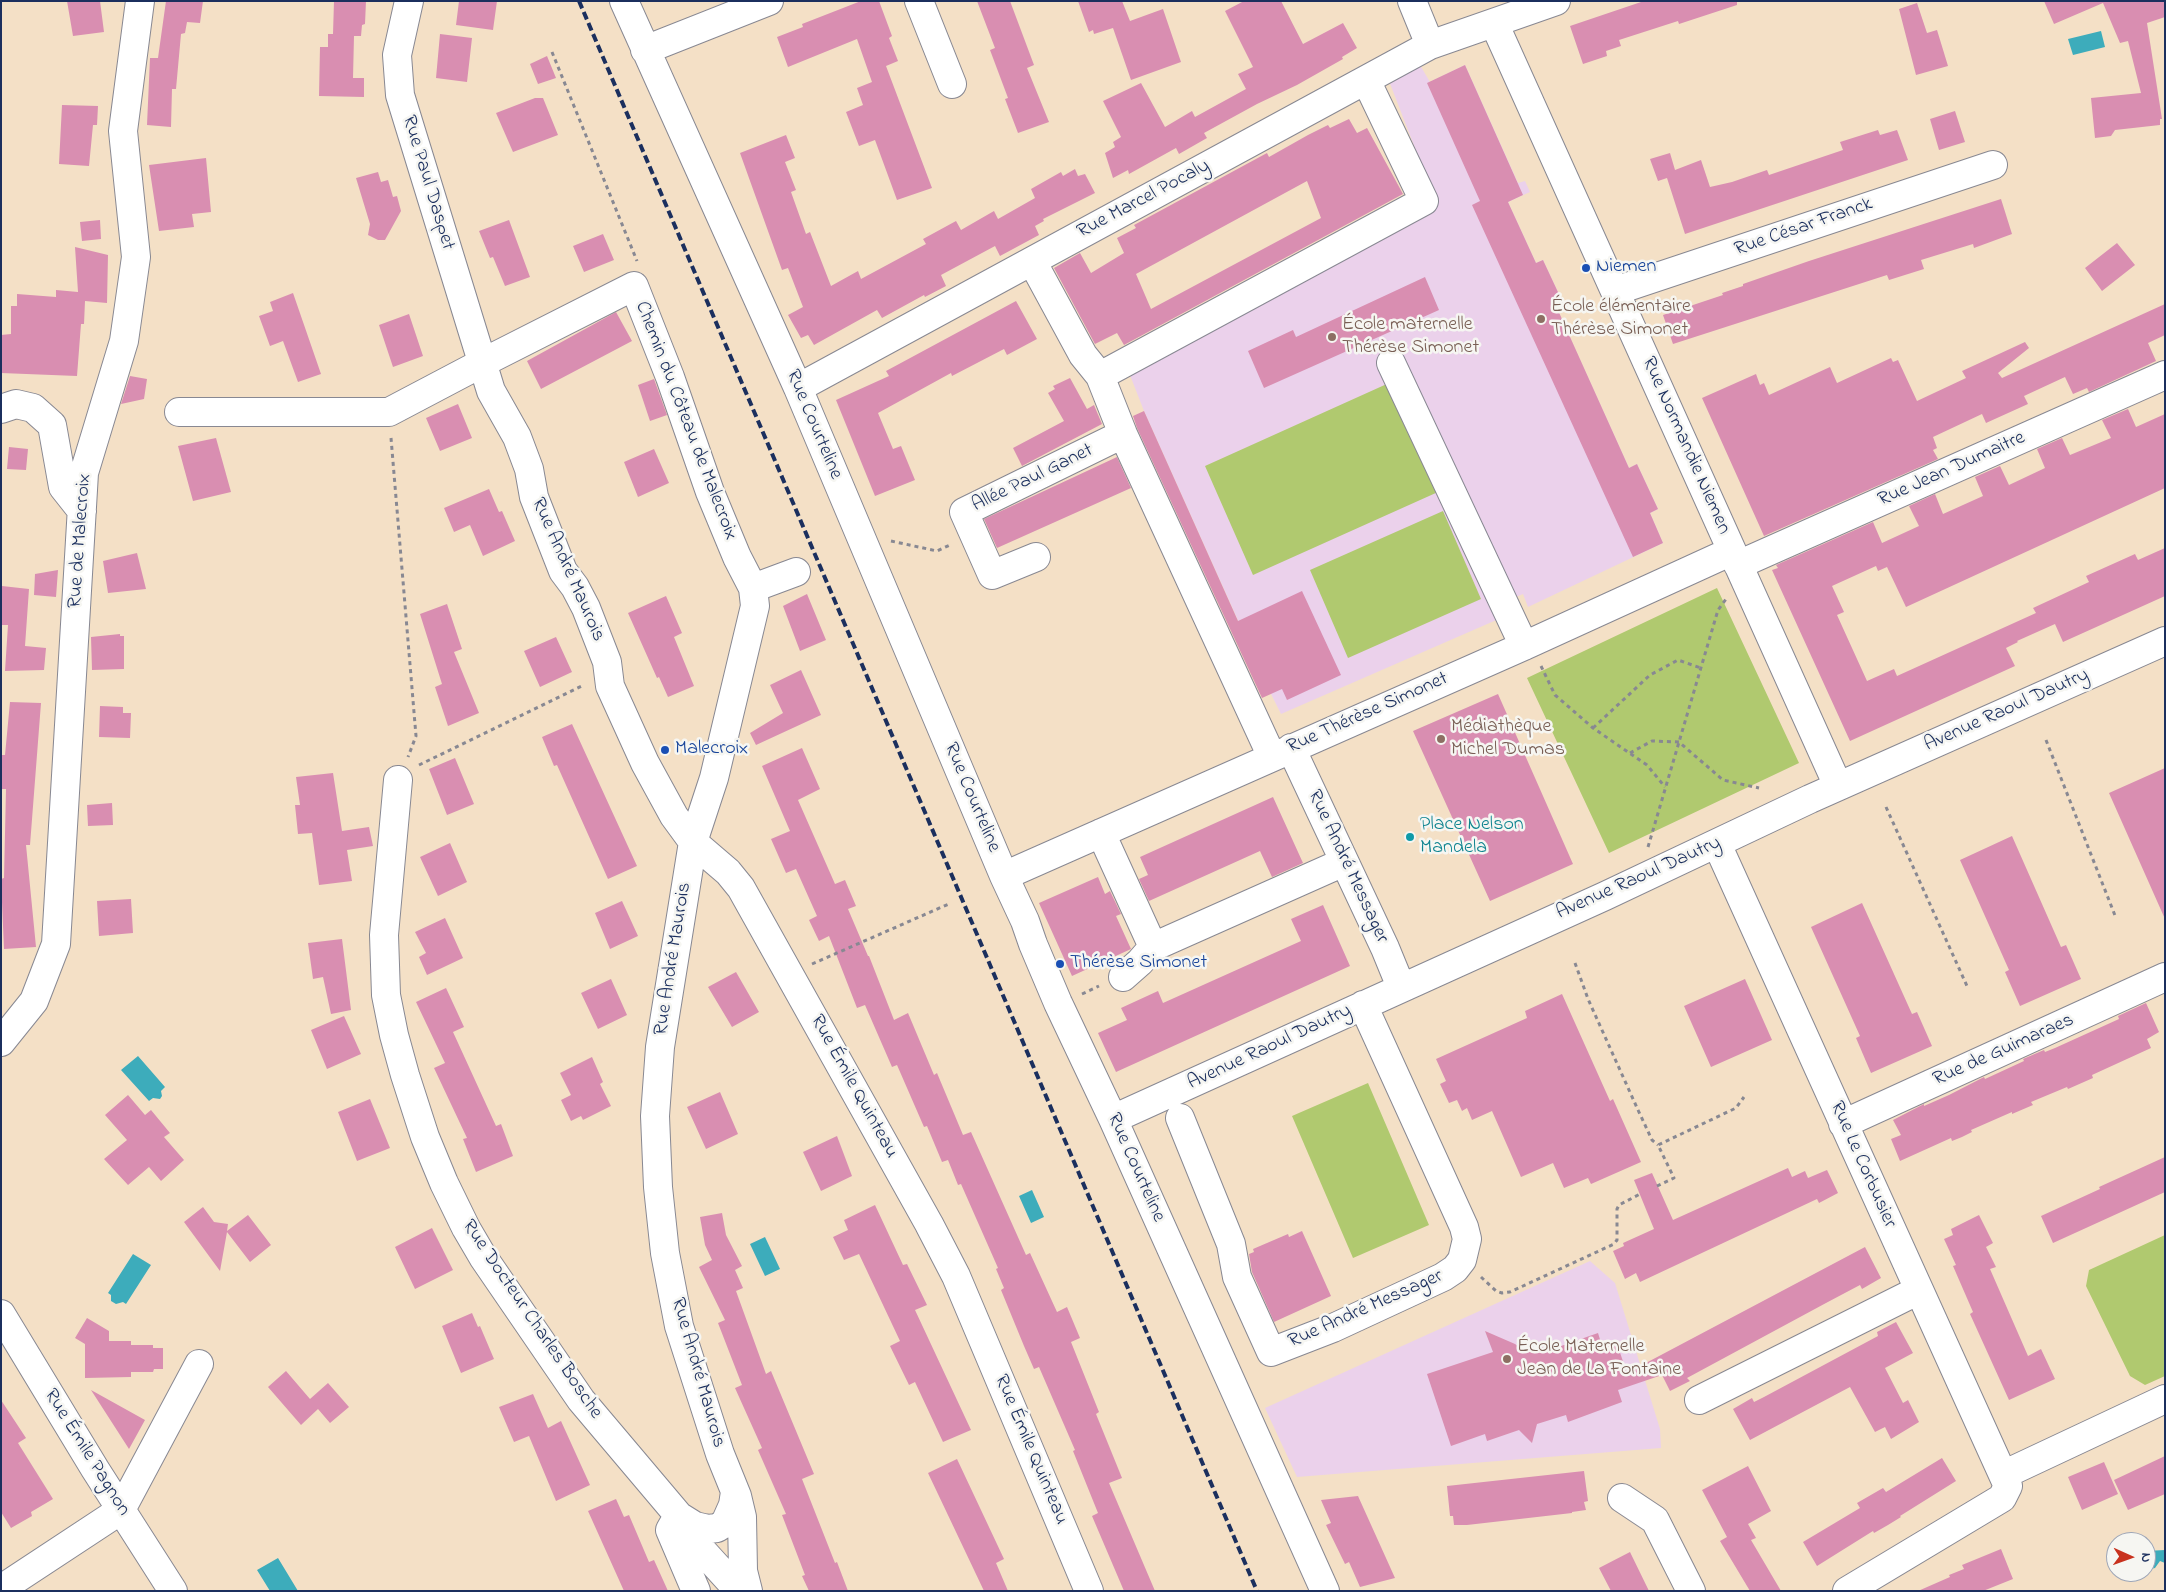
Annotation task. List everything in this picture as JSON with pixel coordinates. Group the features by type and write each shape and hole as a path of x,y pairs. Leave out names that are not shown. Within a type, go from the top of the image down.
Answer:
{"street":[{"name":"Rue de Malecroix","path":"1,1042 34,1001 56,944 84,473 124,341 136,257 123,131 140,1"},
{"name":"Rue Paul Daspet","path":"409,1 397,55 400,95 482,362"},
{"name":"Rue Courteline","path":"624,1 798,388 1004,876 1025,921 1058,1003 1113,1119 1325,1591"},
{"path":"645,50 769,1"},
{"path":"919,1 952,84"},
{"path":"1412,1 1430,45"},
{"name":"Rue Marcel Pocaly","path":"798,388 1430,45 1556,1"},
{"name":"Rue Normandie Niemen","path":"1494,23 1838,786"},
{"path":"1100,376 1424,201 1366,80"},
{"name":"Rue César Franck","path":"1615,291 1993,165"},
{"name":"Rue André Messager","path":"1032,261 1083,355 1100,376 1123,434 1282,752 1344,862 1385,948 1401,987"},
{"name":"Chemin du Côteau de Malecroix","path":"389,412 482,362 634,286 670,377 710,492 737,557 754,588"},
{"name":"Rue André Maurois","path":"482,362 491,392 517,438 526,461 534,497 563,571 575,587 586,608 607,662 610,686 645,763 674,816 693,842 660,1046 654,1116 658,1188 665,1253 679,1326 742,1517 743,1571 748,1591"},
{"path":"1391,363 1527,645"},
{"name":"Rue Jean Dumaitre","path":"1735,558 2165,375"},
{"path":"1,409 16,404 33,408 52,425 63,487 82,511"},
{"path":"179,412 389,412"},
{"name":"Allée Paul Ganet","path":"1036,557 992,575 964,512 1123,434"},
{"name":"Rue Thérèse Simonet","path":"1004,876 1527,645 1735,558"},
{"path":"693,842 714,778 751,628 755,606 754,588 796,572"},
{"name":"Avenue Raoul Dautry","path":"1113,1119 1605,896 1838,786 2165,641"},
{"name":"Rue Docteur Charles Bosche","path":"401,773 384,935 386,995 394,1035 425,1137 466,1228 488,1265 581,1400 679,1516 688,1535 739,1591"},
{"path":"1102,833 1153,947"},
{"name":"Rue Émile Quinteau","path":"693,842 728,872 740,888 791,975 929,1224 956,1276 1089,1591"},
{"name":"Rue Le Corbusier","path":"1717,844 2006,1480"},
{"path":"1123,976 1140,962 1153,947 1344,862"},
{"name":"Rue de Guimaraes","path":"1843,1124 2165,977"},
{"name":"Rue André Messager","path":"1180,1118 1231,1244 1237,1276 1271,1352 1333,1328 1443,1277 1455,1269 1462,1260 1467,1239 1464,1227 1363,1006"},
{"path":"1699,1400 1919,1290"},
{"name":"Rue Émile Pagnon","path":"1,1314 173,1591"},
{"path":"1,1589 121,1510 199,1364"},
{"path":"1847,1591 2002,1498 2006,1480 2165,1399"},
{"name":"Rue Docteur Charles Bosche","path":"679,1516 695,1526 708,1529 717,1528 725,1523 733,1505 735,1492"},
{"path":"1622,1498 1655,1520 1691,1591"},
{"path":"679,1516 670,1530 696,1591"}],"path":[{"path":"552,52 638,266 634,286"},
{"path":"389,412 416,736 401,773"},
{"path":"866,550 894,540 937,551 973,535"},
{"path":"1659,870 1647,845 1718,610 1730,594 1749,590"},
{"path":"1527,645 1555,695 1593,728 1647,765 1665,788"},
{"path":"1593,728 1650,675 1678,660 1701,668"},
{"path":"401,773 608,674"},
{"path":"2046,740 2116,918"},
{"path":"1630,753 1652,741 1679,742 1723,780 1760,788"},
{"path":"1886,807 1967,986"},
{"path":"791,975 951,903"},
{"path":"1575,963 1588,1000 1638,1110 1652,1140 1658,1145 1674,1178 1657,1186"},
{"path":"1058,1003 1123,976"},
{"path":"1658,1145 1736,1108 1744,1097"},
{"path":"1462,1260 1496,1291 1502,1293 1510,1292 1614,1244 1617,1240 1616,1208 1640,1194"}],"shaded area":[{"path":"1420,65 1430,82 1465,65 1518,183 1525,181 1530,192 1508,202 1536,263 1543,260 1564,305 1557,309 1629,468 1637,464 1658,509 1650,513 1663,543 1528,607 1523,594 1495,606 1501,618 1281,714 1144,411 1128,370 1437,205 1389,81"},
{"name":"École Maternelle Jean de La Fontaine","path":"1590,1261 1615,1283 1660,1429 1661,1448 1297,1477 1265,1408"}],"green space":[{"path":"1389,383 1438,492 1253,575 1205,466"},
{"path":"1443,511 1481,599 1348,658 1310,570"},
{"path":"1717,588 1799,763 1609,853 1527,678"},
{"path":"1368,1083 1429,1225 1353,1258 1292,1116"},
{"path":"2165,1235 2165,1376 2145,1385 2130,1376 2086,1286 2089,1270"}],"water":[{"path":"2101,31 2105,47 2073,55 2068,39"},
{"path":"138,1056 165,1087 161,1091 162,1096 160,1099 153,1098 149,1101 121,1070"},
{"path":"1032,1190 1044,1217 1031,1223 1019,1196"},
{"path":"765,1237 780,1269 765,1276 750,1244"},
{"path":"133,1254 151,1265 126,1304 123,1302 116,1304 111,1301 111,1295 108,1293"},
{"path":"2156,1550 2165,1550 2165,1563 2160,1561 2156,1567"},
{"path":"278,1558 298,1591 270,1591 257,1570"}],"building":[{"path":"67,1 100,1 104,32 73,36"},
{"path":"166,1 203,1 200,23 187,22 185,33 181,34 176,89 172,89 171,127 147,125 150,58 158,58"},
{"path":"334,1 366,1 365,24 362,25 361,36 354,36 353,78 364,78 364,97 319,96 320,47 328,47 328,34 333,34"},
{"path":"459,1 497,1 493,30 456,25"},
{"path":"861,1 879,1 892,36 889,38 898,61 886,66 932,188 897,200 875,140 859,146 846,112 863,105 857,88 872,82 857,39 788,67 777,37 803,27 802,24"},
{"path":"977,1 1010,1 1034,65 1027,68 1049,122 1018,133 1005,99 1008,98 990,50 995,48"},
{"path":"1078,1 1122,1 1130,21 1163,9 1181,62 1131,80 1113,28 1094,34 1093,30 1089,32"},
{"path":"1244,1 1281,1 1303,44 1343,23 1357,48 1342,57 1343,59 1297,85 1204,133 1207,138 1179,154 1176,148 1129,174 1128,170 1113,178 1105,153 1115,147 1113,142 1121,137 1103,101 1141,83 1165,127 1192,111 1195,117 1246,89 1238,74 1253,67 1225,11"},
{"path":"1644,1 1737,1 1737,5 1679,24 1678,21 1619,40 1621,46 1606,51 1607,56 1583,64 1570,26"},
{"path":"2044,1 2165,1 2165,17 2147,23 2162,119 2160,119 2160,125 2115,130 2111,136 2095,138 2091,98 2141,93 2128,41 2120,43 2103,3 2054,24"},
{"path":"1917,3 1927,33 1937,30 1948,66 1916,75 1899,9"},
{"path":"440,34 472,38 467,82 436,78"},
{"path":"547,56 556,78 538,84 530,64"},
{"path":"1465,65 1523,195 1508,202 1536,263 1543,260 1564,305 1557,308 1629,468 1637,464 1658,509 1650,513 1663,543 1633,557 1472,205 1480,201 1427,83"},
{"path":"535,98 543,98 558,135 513,152 496,113"},
{"path":"62,105 98,106 97,125 93,125 89,166 59,164"},
{"path":"1955,111 1965,142 1939,150 1930,119"},
{"path":"1349,119 1357,133 1367,128 1403,194 1124,345 1117,333 1095,344 1054,268 1080,253 1091,273 1124,253 1117,238 1136,228 1134,225 1267,153 1269,157 1328,125 1330,128","holes":["1307,181 1321,218 1151,309 1136,274"]},
{"path":"1878,130 1880,135 1897,130 1908,160 1685,234 1667,178 1658,181 1650,159 1670,153 1675,170 1701,160 1710,187 1767,170 1769,175 1843,150 1840,142"},
{"path":"786,135 795,158 785,162 796,190 791,192 806,234 810,232 831,286 858,271 861,279 926,244 923,239 956,221 961,230 994,211 998,219 1035,198 1031,189 1061,172 1063,176 1075,169 1078,176 1085,174 1095,193 1043,219 1044,221 1035,226 1039,235 1000,256 995,246 941,275 946,286 925,297 924,295 882,318 877,310 814,345 808,335 801,338 788,315 803,307 788,268 782,270 740,153"},
{"path":"206,158 211,212 192,214 194,227 159,231 149,165"},
{"path":"378,172 381,182 388,180 393,197 397,196 401,211 385,240 378,240 368,235 370,224 356,178"},
{"path":"2001,199 2012,234 1974,248 1973,244 1921,260 1924,269 1889,280 1887,275 1673,344 1663,315 1723,295 1722,293 1743,286 1743,284 1809,261"},
{"path":"100,220 101,239 82,241 80,222"},
{"path":"509,220 530,277 505,286 493,257 490,258 479,231"},
{"path":"603,234 614,260 584,272 573,246"},
{"path":"2117,243 2135,265 2102,291 2085,268"},
{"path":"75,247 108,255 107,303 85,301 84,324 81,324 77,376 1,373 1,335 11,334 11,306 17,306 17,294 56,297 56,290 78,292"},
{"path":"1425,277 1439,310 1264,388 1248,351 1293,330 1296,337"},
{"path":"293,293 321,374 298,382 283,341 270,346 259,316 273,311 270,302"},
{"path":"1016,301 1037,339 1007,355 1004,349 952,376 951,373 878,413 893,449 901,446 915,480 875,496 836,400 889,376 886,371"},
{"path":"2165,304 2165,335 2148,343 2156,361 2089,392 2087,388 2073,394 2065,377 2024,396 2028,404 1986,423 1982,414 1933,437 1937,448 1933,450 1938,459 1764,536 1702,398 1756,374 1760,385 1764,383 1769,395 1830,367 1837,383 1891,358 1893,362 1898,360 1917,401 1966,378 1962,371 2025,342 2029,348 1998,373 2002,378"},
{"path":"616,312 632,341 541,389 527,361"},
{"path":"409,314 423,356 393,367 379,325"},
{"path":"130,376 147,379 144,399 121,404"},
{"path":"1070,378 1087,409 1094,405 1102,424 1022,466 1013,448 1064,421 1048,393 1055,389 1053,386"},
{"path":"654,379 667,415 650,421 638,385"},
{"path":"458,404 472,438 440,451 426,418"},
{"path":"2128,409 2136,427 2165,414 2165,488 1906,607 1887,567 1878,571 1876,566 1832,586 1844,612 1837,615 1867,681 1894,669 1897,676 2036,613 2033,608 2089,582 2086,576 2135,554 2138,560 2165,548 2165,596 2063,642 2055,624 2017,641 2006,648 2015,666 1850,741 1772,570 1778,568 1776,565 1873,522 1882,543 1919,526 1909,506 1935,494 1943,514 1983,496 1975,477 2000,466 2009,485 2045,468 2037,449 2062,438 2070,455 2111,438 2102,420"},
{"path":"1144,411 1238,621 1302,591 1341,675 1287,700 1282,689 1262,698 1137,428 1133,416"},
{"path":"216,438 231,492 193,501 178,446"},
{"path":"9,447 28,449 26,470 7,469"},
{"path":"654,449 669,483 638,497 624,462"},
{"path":"1117,457 1131,488 997,548 984,519"},
{"path":"489,489 499,512 502,511 515,541 483,556 470,525 454,532 444,508"},
{"path":"137,553 146,589 108,593 103,561"},
{"path":"58,570 56,597 34,595 35,574"},
{"path":"2,586 29,589 25,646 46,648 44,670 5,671 8,625 1,625"},
{"path":"807,594 826,640 800,651 783,606"},
{"path":"666,596 682,633 674,637 694,686 668,697 659,677 657,678 628,613"},
{"path":"447,604 462,649 454,652 479,713 448,726 435,687 442,684 420,614"},
{"path":"120,634 120,636 124,636 124,669 92,670 91,637"},
{"path":"556,637 572,672 540,687 524,651"},
{"path":"801,670 821,715 756,745 750,733 783,713 770,685"},
{"path":"1498,694 1573,864 1490,901 1413,731"},
{"path":"10,702 41,703 30,845 26,845 36,947 4,949 1,879 4,878 6,789 1,789 1,755 5,755"},
{"path":"100,706 123,707 123,713 131,713 130,738 99,737"},
{"path":"572,724 637,866 608,879 557,765 554,766 542,737"},
{"path":"802,748 820,789 798,800 835,884 845,880 856,906 848,909 894,1020 908,1013 934,1075 937,1073 963,1135 971,1132 1026,1255 1030,1253 1057,1312 1067,1307 1080,1338 1071,1342 1099,1412 1096,1414 1122,1478 1109,1483 1155,1591 1124,1591 1092,1516 1098,1513 1073,1451 1075,1450 1039,1367 1034,1369 1024,1346 1001,1290 1004,1288 996,1269 998,1268 961,1184 958,1185 948,1160 942,1162 927,1126 924,1127 897,1065 892,1067 865,1005 857,1008 829,936 819,941 809,920 817,916 796,869 786,873 771,839 790,831 762,766"},
{"path":"455,758 474,804 447,815 429,769"},
{"path":"2165,768 2165,919 2109,793"},
{"path":"333,773 342,831 369,827 373,846 347,850 352,881 319,885 312,833 298,834 295,805 300,805 296,777"},
{"path":"1273,797 1303,863 1272,877 1260,851 1149,901 1139,879 1148,875 1140,857"},
{"path":"112,803 113,825 88,826 87,805"},
{"path":"2012,836 2061,947 2066,945 2081,979 2020,1006 2005,972 2009,970 1960,860"},
{"path":"450,843 467,882 438,896 420,857"},
{"path":"1098,877 1105,894 1110,891 1121,914 1116,916 1131,949 1072,976 1039,903"},
{"path":"131,899 133,933 99,936 97,901"},
{"path":"622,901 638,936 610,949 595,913"},
{"path":"1862,903 1912,1014 1917,1012 1932,1046 1871,1073 1856,1038 1860,1036 1811,927"},
{"path":"1323,905 1350,966 1116,1072 1098,1033 1127,1020 1121,1008 1158,991 1163,1003 1301,941 1291,919"},
{"path":"445,918 463,958 427,975 419,957 426,953 415,932"},
{"path":"342,939 351,1010 331,1014 323,977 313,979 308,943"},
{"path":"736,972 759,1012 732,1027 708,987"},
{"path":"611,979 627,1015 598,1029 581,993"},
{"path":"1745,979 1772,1040 1711,1067 1684,1006"},
{"path":"446,988 464,1027 453,1032 496,1126 501,1124 513,1156 476,1172 463,1139 467,1138 434,1068 445,1063 416,1002"},
{"path":"1562,994 1610,1101 1613,1099 1641,1162 1591,1184 1588,1178 1564,1188 1553,1163 1521,1177 1492,1111 1472,1120 1467,1108 1462,1111 1457,1100 1449,1103 1440,1084 1446,1081 1436,1059 1527,1018 1525,1011"},
{"path":"2146,1003 2159,1032 2147,1039 2151,1048 2092,1075 2093,1078 2031,1102 2033,1105 1971,1130 1972,1132 1962,1137 1952,1141 1951,1138 1900,1161 1891,1139 1901,1135 1893,1120 1924,1104 1924,1106 1984,1077 1985,1079 2024,1061 2023,1059 2044,1050 2045,1052 2055,1048 2119,1019 2118,1016"},
{"path":"344,1016 361,1054 327,1069 311,1030"},
{"path":"592,1057 603,1082 600,1084 611,1106 583,1120 581,1116 571,1121 561,1100 571,1095 560,1073"},
{"path":"720,1092 738,1134 706,1149 687,1107"},
{"path":"128,1095 145,1115 151,1110 170,1133 164,1137 184,1160 161,1181 149,1167 128,1185 104,1159 127,1140 105,1115"},
{"path":"370,1099 390,1148 357,1161 338,1112"},
{"path":"837,1136 852,1176 821,1191 803,1152"},
{"path":"2165,1157 2165,1192 2053,1243 2041,1216"},
{"path":"1788,1168 1792,1177 1805,1171 1808,1178 1827,1170 1838,1193 1819,1203 1817,1199 1640,1282 1636,1273 1625,1279 1613,1251 1624,1246 1623,1243 1654,1229 1634,1180 1652,1173 1673,1220"},
{"path":"875,1205 903,1265 907,1264 927,1305 915,1310 971,1430 943,1442 915,1382 909,1385 890,1346 900,1341 859,1254 844,1260 833,1237 848,1230 844,1220"},
{"path":"203,1207 214,1222 228,1224 227,1231 248,1215 271,1245 250,1262 227,1232 220,1271 184,1222"},
{"path":"722,1213 726,1235 742,1266 735,1270 743,1288 736,1291 766,1374 771,1371 814,1474 802,1479 848,1591 809,1591 802,1576 805,1575 782,1515 786,1514 758,1450 762,1448 735,1388 742,1385 718,1323 725,1320 699,1267 712,1260 705,1245 700,1217"},
{"path":"1979,1215 1993,1243 1986,1247 1996,1267 1990,1269 2028,1356 2041,1349 2055,1379 2009,1400 1970,1314 1973,1312 1953,1266 1956,1265 1944,1239 1953,1235 1951,1229"},
{"path":"432,1228 453,1270 415,1289 395,1247"},
{"path":"1302,1231 1331,1296 1274,1322 1252,1272 1249,1254 1254,1252 1253,1249 1288,1234 1289,1237"},
{"path":"1865,1247 1881,1278 1862,1289 1860,1285 1826,1303 1687,1378 1690,1381 1670,1391 1662,1375 1618,1390 1622,1402 1568,1422 1566,1415 1537,1424 1532,1443 1519,1430 1487,1441 1485,1434 1451,1446 1427,1374 1493,1352 1485,1331 1515,1344 1524,1351 1542,1344 1544,1352 1598,1333 1602,1346 1616,1341 1627,1373"},
{"path":"472,1313 478,1327 480,1326 494,1359 461,1373 442,1326"},
{"path":"87,1318 109,1331 109,1341 131,1341 131,1345 153,1345 153,1348 163,1348 163,1369 154,1369 153,1372 131,1372 131,1377 85,1378 85,1344 75,1338"},
{"path":"1896,1322 1913,1353 1885,1368 1903,1403 1908,1400 1919,1422 1891,1439 1885,1427 1875,1432 1850,1387 1750,1440 1733,1409 1752,1398 1754,1402 1764,1397 1878,1336 1877,1332"},
{"path":"286,1371 310,1399 328,1383 349,1407 330,1423 318,1409 301,1425 268,1387"},
{"path":"91,1390 145,1420 129,1449"},
{"path":"533,1394 548,1428 561,1421 590,1485 556,1501 529,1436 514,1442 499,1407"},
{"path":"1,1400 26,1438 18,1443 53,1499 31,1512 32,1516 11,1528 1,1512"},
{"path":"2165,1456 2165,1494 2128,1510 2114,1480"},
{"path":"1942,1458 1956,1481 1888,1525 1874,1533 1873,1531 1817,1566 1803,1542 1860,1508 1857,1503 1883,1488 1886,1492"},
{"path":"957,1459 1004,1559 996,1563 1008,1591 984,1591 928,1473"},
{"path":"2104,1462 2118,1494 2082,1510 2068,1477"},
{"path":"1748,1466 1771,1511 1748,1524 1756,1538 1751,1540 1781,1591 1750,1591 1720,1541 1727,1537 1702,1490"},
{"path":"1584,1471 1588,1501 1584,1502 1586,1510 1467,1525 1454,1525 1453,1516 1450,1516 1447,1486"},
{"path":"1358,1496 1395,1578 1360,1587 1349,1562 1345,1564 1326,1525 1331,1523 1321,1500"},
{"path":"616,1499 624,1517 629,1515 649,1562 654,1560 668,1591 624,1591 588,1511"},
{"path":"2001,1549 2013,1579 1983,1591 1918,1591 1964,1569 1962,1565"},
{"path":"1630,1552 1649,1591 1611,1591 1599,1568"}],"railway":[{"path":"579,1 1257,1591"}],"place":[{"name":"Niemen","path":"1586,268"},
{"name":"École élémentaire Thérèse Simonet","path":"1541,319"},
{"name":"École maternelle Thérèse Simonet","path":"1332,337"},
{"name":"Médiathèque Michel Dumas","path":"1441,739"},
{"name":"Malecroix","path":"665,750"},
{"name":"Place Nelson Mandela","path":"1410,837"},
{"name":"Thérèse Simonet","path":"1060,964"},
{"name":"École Maternelle Jean de La Fontaine","path":"1507,1359"}]}
